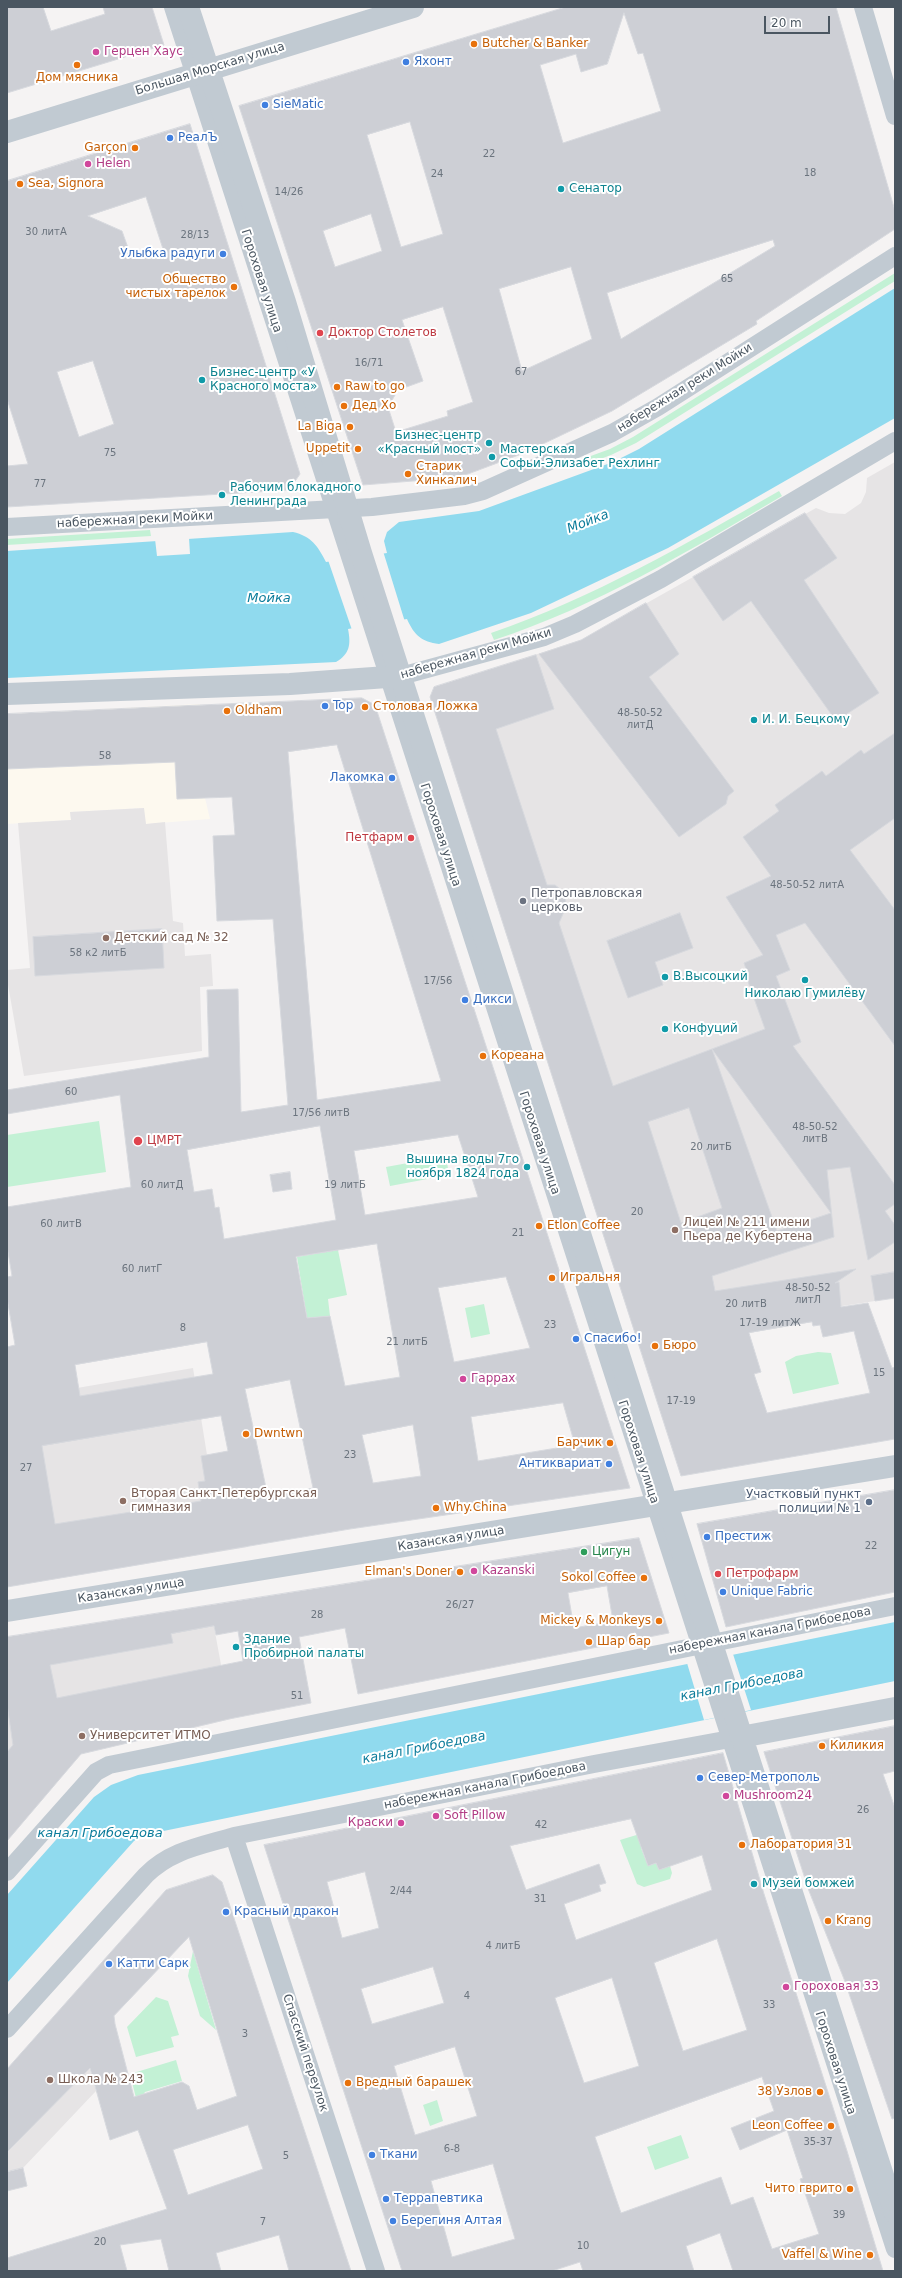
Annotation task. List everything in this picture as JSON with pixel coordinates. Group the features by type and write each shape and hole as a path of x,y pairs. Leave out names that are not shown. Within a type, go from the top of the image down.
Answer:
{"street":[{"name":"Гороховая улица","path":"173,7 202,72 285,302 341,509 355,554 729,1716 895,2249"},
{"name":"Гороховая улица","path":"188,7 202,72"},
{"name":"Большая Морская улица","path":"7,132 414,7"},
{"path":"863,7 895,116"},
{"name":"набережная реки Мойки","path":"7,527 341,509 464,496 483,491 520,476 612,433 658,407 895,256"},
{"name":"набережная реки Мойки","path":"7,694 290,684 395,677 536,639 575,624 661,579 895,441"},
{"name":"Казанская улица","path":"7,1611 895,1466"},
{"name":"набережная канала Грибоедова","path":"7,1872 96,1772 109,1765 708,1651 895,1606"},
{"name":"набережная канала Грибоедова","path":"7,2029 159,1862 176,1853 234,1836 586,1765 895,1708"},
{"name":"Гороховая улица","path":"736,1738 895,2214"},
{"name":"Спасский переулок","path":"234,1836 376,2271"}],"shaded area":[{"path":"895,462 895,1298 683,1330 637,1340 430,697 434,687 581,640 816,508 829,513 845,514 861,503 866,492 867,478"},
{"path":"200,704 205,798 210,819 146,824 143,808 70,812 71,820 7,824 7,714"},
{"name":"Детский сад № 32","path":"144,808 146,824 165,822 173,921 183,923 185,956 211,954 213,986 200,987 202,1051 24,1076 7,979 7,970 30,968 18,823 71,820 70,812"},
{"name":"Вторая Санкт-Петербургская гимназия","path":"16,1345 25,1397 193,1368 207,1455 228,1451 248,1547 7,1587 7,1347"},
{"name":"Университет ИТМО","path":"210,1605 231,1719 81,1754 7,1841 7,1637"},
{"name":"Школа № 243","path":"89,2066 96,2091 23,2168 7,2172 7,2069"}],"green space":[{"path":"895,273 895,281 636,443 611,455 579,467 577,461 610,449 633,437"},
{"path":"779,491 782,496 642,576 569,611 494,640 491,633 566,604 602,587 674,550"},
{"path":"150,530 151,536 7,545 7,539"},
{"path":"99,1121 106,1172 7,1187 7,1135"},
{"path":"446,1156 449,1175 390,1186 386,1167"},
{"path":"338,1250 347,1295 328,1299 330,1316 307,1318 297,1257"},
{"path":"484,1304 490,1334 471,1338 465,1308"},
{"path":"818,1352 831,1353 839,1384 793,1394 785,1362 796,1356"},
{"path":"666,1826 641,1848 648,1866 656,1863 659,1870 670,1866 672,1873 670,1879 644,1887 637,1884 620,1840"},
{"path":"193,1951 216,2030 200,2016 188,1976"},
{"path":"156,1997 168,2001 179,2035 171,2037 174,2047 136,2057 127,2027"},
{"path":"176,2060 182,2081 145,2092 141,2098 139,2110 130,2074"},
{"path":"437,2100 443,2121 430,2126 423,2105"},
{"path":"681,2135 689,2158 655,2170 647,2147"}],"water":[{"name":"Мойка","path":"895,288 895,418 668,548 531,613 439,644 428,642 419,637 407,619 348,629 349,644 347,652 336,662 7,678 7,551 293,532 305,536 313,542 326,562 387,553 384,541 387,532 399,522 479,511 613,462 639,449"},
{"name":"канал Грибоедова","path":"895,1622 895,1681 144,1835 134,1841 7,1983 7,1895 94,1797 111,1785 138,1775"}],"pier":[{"path":"178,537 179,539 189,538 190,554 157,556 155,539"},
{"path":"383,551 405,622 352,630 328,560"},
{"path":"733,1654 751,1710 704,1720 687,1663"}],"building":[{"path":"7,7 43,7 51,31 105,14 103,7 152,7 164,45 7,93"},
{"path":"566,7 836,7 895,211 895,229 756,321 757,324 612,411 524,453 468,474 438,479 363,485 239,106","holes":["624,13 638,54 643,53 661,111 563,143 540,65 576,54 581,72 607,64","410,122 443,234 401,247 367,135","371,214 382,251 335,267 323,231","773,240 775,246 621,339 607,293","571,267 592,339 522,371 499,289","443,307 473,402 447,411 448,416 396,432 388,407 398,390 423,381 402,320"]},
{"path":"190,124 300,474 289,490 7,507 7,466 28,464 7,399 7,181","holes":["146,197 163,249 132,259 122,231 88,216","93,361 114,424 79,437 57,372"]},
{"path":"805,513 837,558 804,580 879,693 836,721 751,601 723,621 693,577"},
{"path":"646,603 679,654 649,677 734,791 728,796 726,804 679,837 539,654 581,640"},
{"path":"536,655 554,709 496,729 547,885 555,885 565,893 566,907 559,923 613,1086 765,1029 746,976 748,975 744,963 763,955 726,897 771,876 743,837 779,811 775,805 822,771 826,776 861,750 864,754 895,733 895,818 850,850 895,910 895,1046 805,923 776,935 790,970 776,976 801,1042 793,1046 895,1185 895,1204 885,1211 895,1225 895,1242 868,1260 850,1167 827,1170 834,1237 712,1276 715,1291 856,1269 835,1283 839,1282 841,1307 868,1303 892,1368 895,1367 895,1439 681,1476 430,697 434,687","holes":["712,1049 831,1213 777,1231","689,1108 722,1208 681,1223 648,1122","812,1322 813,1326 820,1325 823,1337 854,1331 870,1393 767,1413 754,1374 761,1372 749,1333"]},
{"path":"362,698 375,705 630,1488 350,1529 7,1587 7,1347 15,1345 7,1298 7,1277 12,1276 7,1246 7,1207 131,1187 120,1095 7,1114 7,1090 209,1057 207,990 238,989 241,1112 288,1105 273,919 217,921 213,836 235,835 232,797 177,799 175,762 7,769 7,714","holes":["337,745 441,1081 317,1100 288,752","320,1126 336,1220 224,1239 219,1207 215,1208 212,1189 194,1192 187,1150","458,1135 478,1197 365,1215 354,1151","377,1244 400,1377 345,1386 330,1316 307,1318 296,1257","506,1277 530,1348 454,1362 438,1288","207,1342 213,1374 80,1396 75,1365","290,1380 313,1488 268,1497 245,1389","563,1403 575,1445 478,1461 471,1417","221,1416 228,1451 201,1456 205,1481 198,1482 201,1501 55,1524 42,1446","413,1425 421,1476 373,1483 362,1435"]},
{"path":"680,913 693,948 655,962 663,985 628,998 607,941"},
{"path":"162,929 164,968 35,976 33,937"},
{"path":"290,1172 292,1189 273,1192 270,1175"},
{"path":"895,1272 895,1298 875,1301 871,1276"},
{"path":"895,1490 895,1592 726,1627 697,1524"},
{"path":"639,1538 669,1633 358,1694 345,1628 299,1637 311,1703 229,1719 81,1754 7,1841 7,1752 13,1745 7,1704 7,1637","holes":["607,1586 613,1621 574,1628 568,1593","214,1626 216,1635 238,1631 243,1661 57,1698 50,1665 173,1643 171,1634"]},
{"path":"895,1726 895,1771 883,1774 895,1808 895,2118 892,2119 844,1979 809,1891 764,1752"},
{"path":"723,1753 764,1894 847,2151 883,2271 733,2271 720,2233 686,2246 694,2271 583,2271 580,2262 552,2271 402,2271 264,1845","holes":["631,1819 648,1866 656,1863 659,1870 702,1855 712,1890 576,1940 564,1904 601,1891 599,1885 606,1883 599,1864 526,1890 510,1846","365,1872 379,1928 342,1938 327,1882","717,1939 747,2030 683,2051 654,1963","433,1967 444,2003 372,2024 361,1989","612,1978 639,2066 584,2083 555,1998","455,2047 477,2116 415,2135 394,2066","762,2077 774,2111 731,2128 740,2150 787,2130 803,2178 800,2179 819,2234 772,2249 753,2197 731,2205 721,2177 621,2213 595,2137","493,2164 515,2239 452,2257 431,2181"]},
{"path":"213,1875 222,1882 351,2271 289,2271 279,2235 216,2253 221,2271 169,2271 161,2239 120,2245 127,2271 7,2271 7,2258 167,2209 138,2130 110,2140 90,2068 7,2152 7,2069 166,1890","holes":["189,1937 237,2096 197,2110 189,2086 182,2082 134,2097 114,2016","248,2125 263,2169 188,2195 173,2150"]},
{"path":"23,2168 27,2186 7,2191 7,2172"}],"place":[{"name":"Butcher & Banker","path":"474,44"},
{"name":"Герцен Хаус","path":"96,52"},
{"name":"Яхонт","path":"406,62"},
{"name":"Дом мясника","path":"77,65"},
{"name":"SieMatic","path":"265,105"},
{"name":"РеалЪ","path":"170,138"},
{"name":"Garçon","path":"135,148"},
{"name":"Helen","path":"88,164"},
{"name":"Sea, Signora","path":"20,184"},
{"name":"Сенатор","path":"561,189"},
{"name":"Улыбка радуги","path":"223,254"},
{"name":"Общество чистых тарелок","path":"234,287"},
{"name":"Доктор Столетов","path":"320,333"},
{"name":"Бизнес-центр «У Красного моста»","path":"202,380"},
{"name":"Raw to go","path":"337,387"},
{"name":"Дед Хо","path":"344,406"},
{"name":"La Biga","path":"350,427"},
{"name":"Бизнес-центр «Красный мост»","path":"489,443"},
{"name":"Uppetit","path":"358,449"},
{"name":"Мастерская Софьи-Элизабет Рехлинг","path":"492,457"},
{"name":"Старик Хинкалич","path":"408,474"},
{"name":"Рабочим блокадного Ленинграда","path":"222,495"},
{"name":"Top","path":"325,706"},
{"name":"Столовая Ложка","path":"365,707"},
{"name":"Oldham","path":"227,711"},
{"name":"И. И. Бецкому","path":"754,720"},
{"name":"Лакомка","path":"392,778"},
{"name":"Петфарм","path":"411,838"},
{"name":"Петропавловская церковь","path":"523,901"},
{"name":"Детский сад № 32","path":"106,938"},
{"name":"В.Высоцкий","path":"665,977"},
{"name":"Николаю Гумилёву","path":"805,980"},
{"name":"Дикси","path":"465,1000"},
{"name":"Конфуций","path":"665,1029"},
{"name":"Кореана","path":"483,1056"},
{"name":"ЦМРТ","path":"138,1141"},
{"name":"Вышина воды 7го ноября 1824 года","path":"527,1167"},
{"name":"Etlon Coffee","path":"539,1226"},
{"name":"Лицей № 211 имени Пьера де Кубертена","path":"675,1230"},
{"name":"Игральня","path":"552,1278"},
{"name":"Спасибо!","path":"576,1339"},
{"name":"Бюро","path":"655,1346"},
{"name":"Гаррах","path":"463,1379"},
{"name":"Dwntwn","path":"246,1434"},
{"name":"Барчик","path":"610,1443"},
{"name":"Антиквариат","path":"609,1464"},
{"name":"Вторая Санкт-Петербургская гимназия","path":"123,1501"},
{"name":"Участковый пункт полиции № 1","path":"869,1502"},
{"name":"Why.China","path":"436,1508"},
{"name":"Престиж","path":"707,1537"},
{"name":"Цигун","path":"584,1552"},
{"name":"Kazanski","path":"474,1571"},
{"name":"Elman's Doner","path":"460,1572"},
{"name":"Петрофарм","path":"718,1574"},
{"name":"Sokol Coffee","path":"644,1578"},
{"name":"Unique Fabric","path":"723,1592"},
{"name":"Mickey & Monkeys","path":"659,1621"},
{"name":"Шар бар","path":"589,1642"},
{"name":"Здание Пробирной палаты","path":"236,1647"},
{"name":"Университет ИТМО","path":"82,1736"},
{"name":"Киликия","path":"822,1746"},
{"name":"Север-Метрополь","path":"700,1778"},
{"name":"Mushroom24","path":"726,1796"},
{"name":"Soft Pillow","path":"436,1816"},
{"name":"Краски","path":"401,1823"},
{"name":"Лаборатория 31","path":"742,1845"},
{"name":"Музей бомжей","path":"754,1884"},
{"name":"Красный дракон","path":"226,1912"},
{"name":"Krang","path":"828,1921"},
{"name":"Катти Сарк","path":"109,1964"},
{"name":"Гороховая 33","path":"786,1987"},
{"name":"Школа № 243","path":"50,2080"},
{"name":"Вредный барашек","path":"348,2083"},
{"name":"38 Узлов","path":"820,2092"},
{"name":"Leon Coffee","path":"831,2126"},
{"name":"Ткани","path":"372,2155"},
{"name":"Чито гврито","path":"850,2189"},
{"name":"Террапевтика","path":"386,2199"},
{"name":"Берегиня Алтая","path":"393,2221"},
{"name":"Vaffel & Wine","path":"870,2255"}]}
